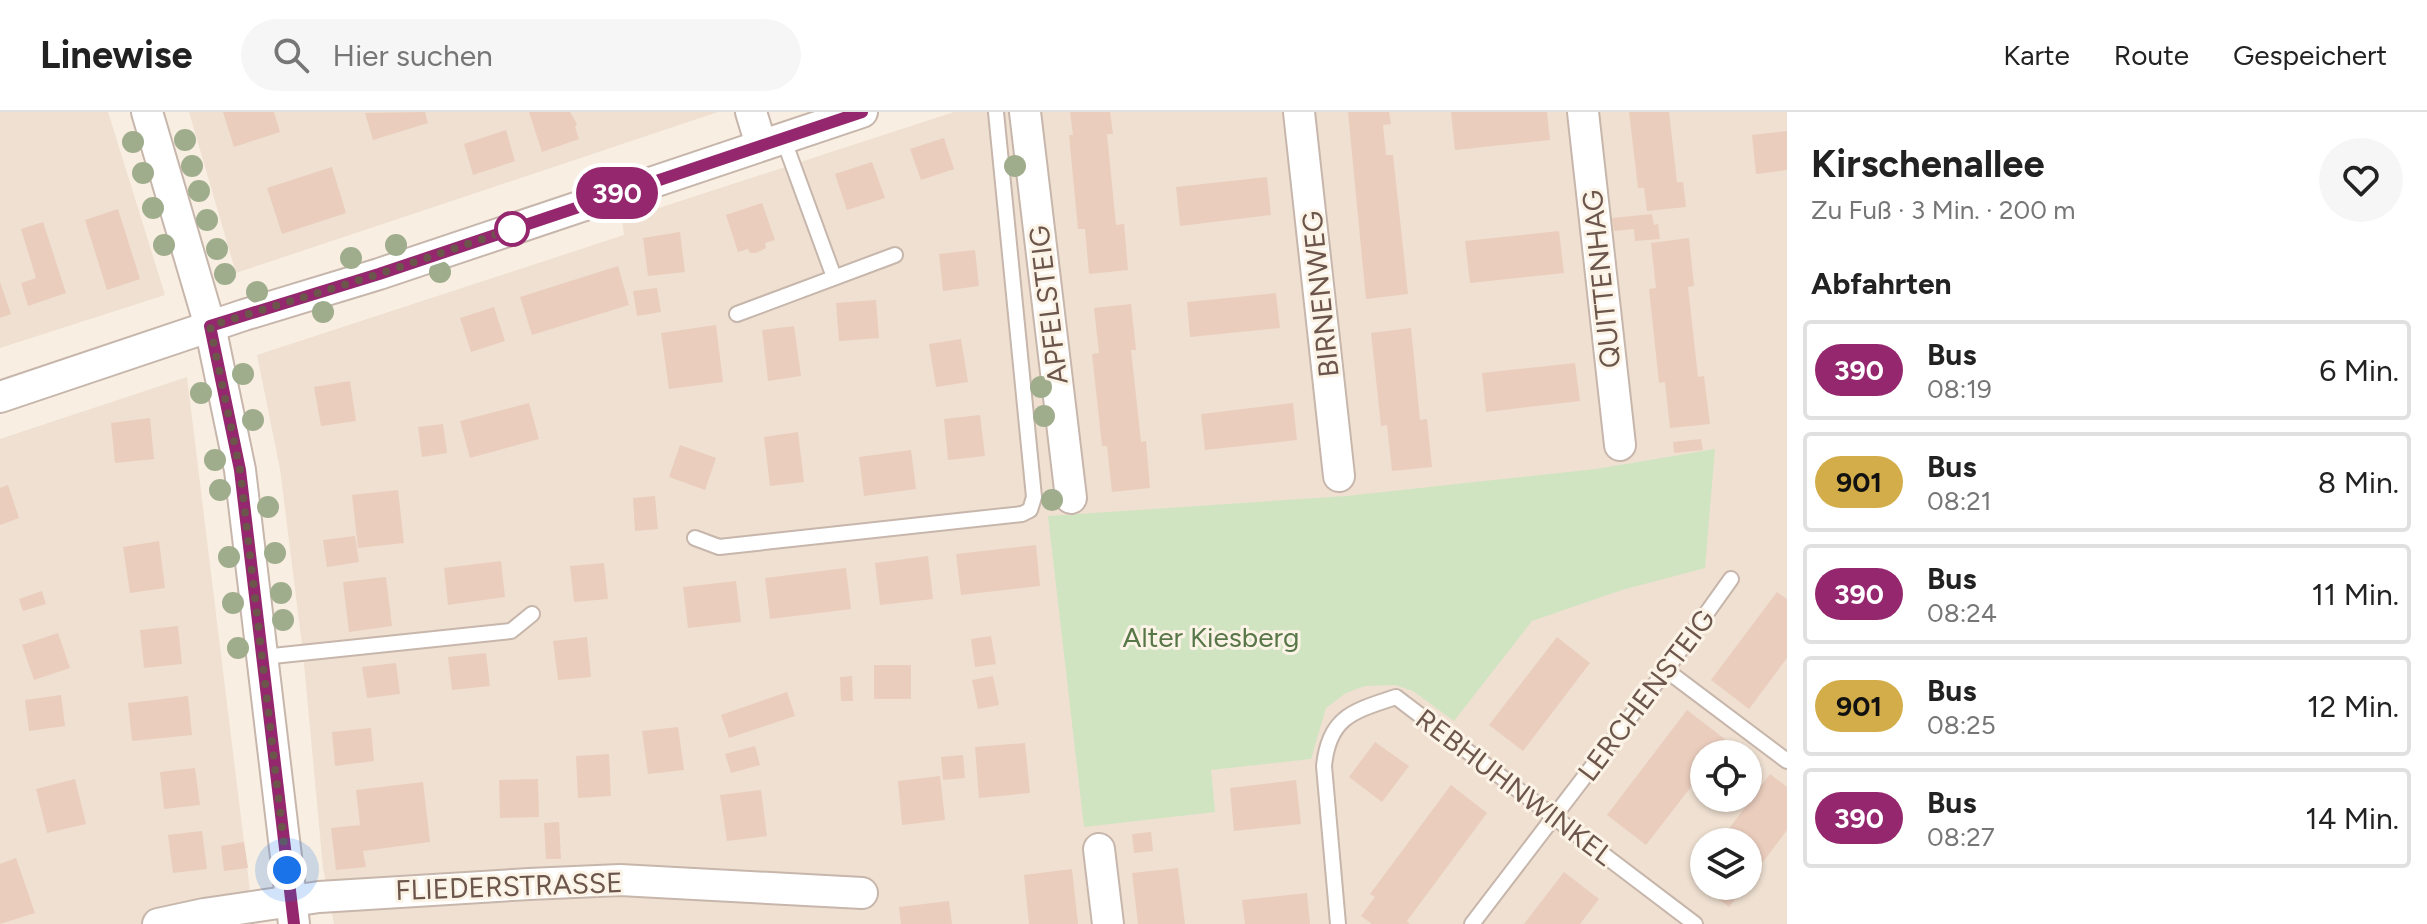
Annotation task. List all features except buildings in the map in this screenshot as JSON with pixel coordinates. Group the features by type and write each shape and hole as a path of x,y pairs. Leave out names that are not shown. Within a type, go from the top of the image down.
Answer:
{"street":[{"path":"147,112 210,326 240,470 292,912"},
{"path":"751,112 772,141"},
{"path":"0,397 862,112"},
{"name":"APFELSTEIG","path":"1025,112 1071,498"},
{"name":"BIRNENWEG","path":"1299,112 1339,476"},
{"name":"QUITTENHAG","path":"1583,112 1620,445"},
{"path":"1099,849 1108,924"},
{"name":"FLIEDERSTRASSE","path":"158,924 204,914 292,912 373,892 620,880 862,893"}],"lane":[{"path":"695,538 719,547 1022,514 1030,510 1034,497 996,112"},
{"path":"772,141 834,277"},
{"path":"737,314 895,255"},
{"name":"LERCHENSTEIG","path":"1472,924 1666,670 1731,579"},
{"path":"263,657 511,631 532,614"},
{"path":"1666,670 1787,761"},
{"name":"REBHUHNWINKEL","path":"1338,924 1324,766 1326,748 1331,733 1341,720 1354,711 1396,697 1695,924"}],"shaded area":[{"path":"0,112 108,112 165,295 0,348"},
{"path":"189,112 718,112 236,273"},
{"path":"954,112 1787,112 1787,924 334,924 323,868 303,653 280,469 257,355 624,235 622,220"},
{"path":"187,377 254,924 0,924 0,439"}],"green space":[{"name":"Alter Kiesberg","path":"1715,449 1705,568 1622,590 1532,621 1454,721 1413,691 1395,685 1365,686 1346,693 1326,708 1311,759 1211,770 1215,812 1084,827 1048,516 1346,496 1596,469"}],"bus line":[{"name":"390","path":"294,924 240,470 210,326 379,274 862,112"}],"route":[{"path":"287,870 240,470 210,326 512,229"}]}
